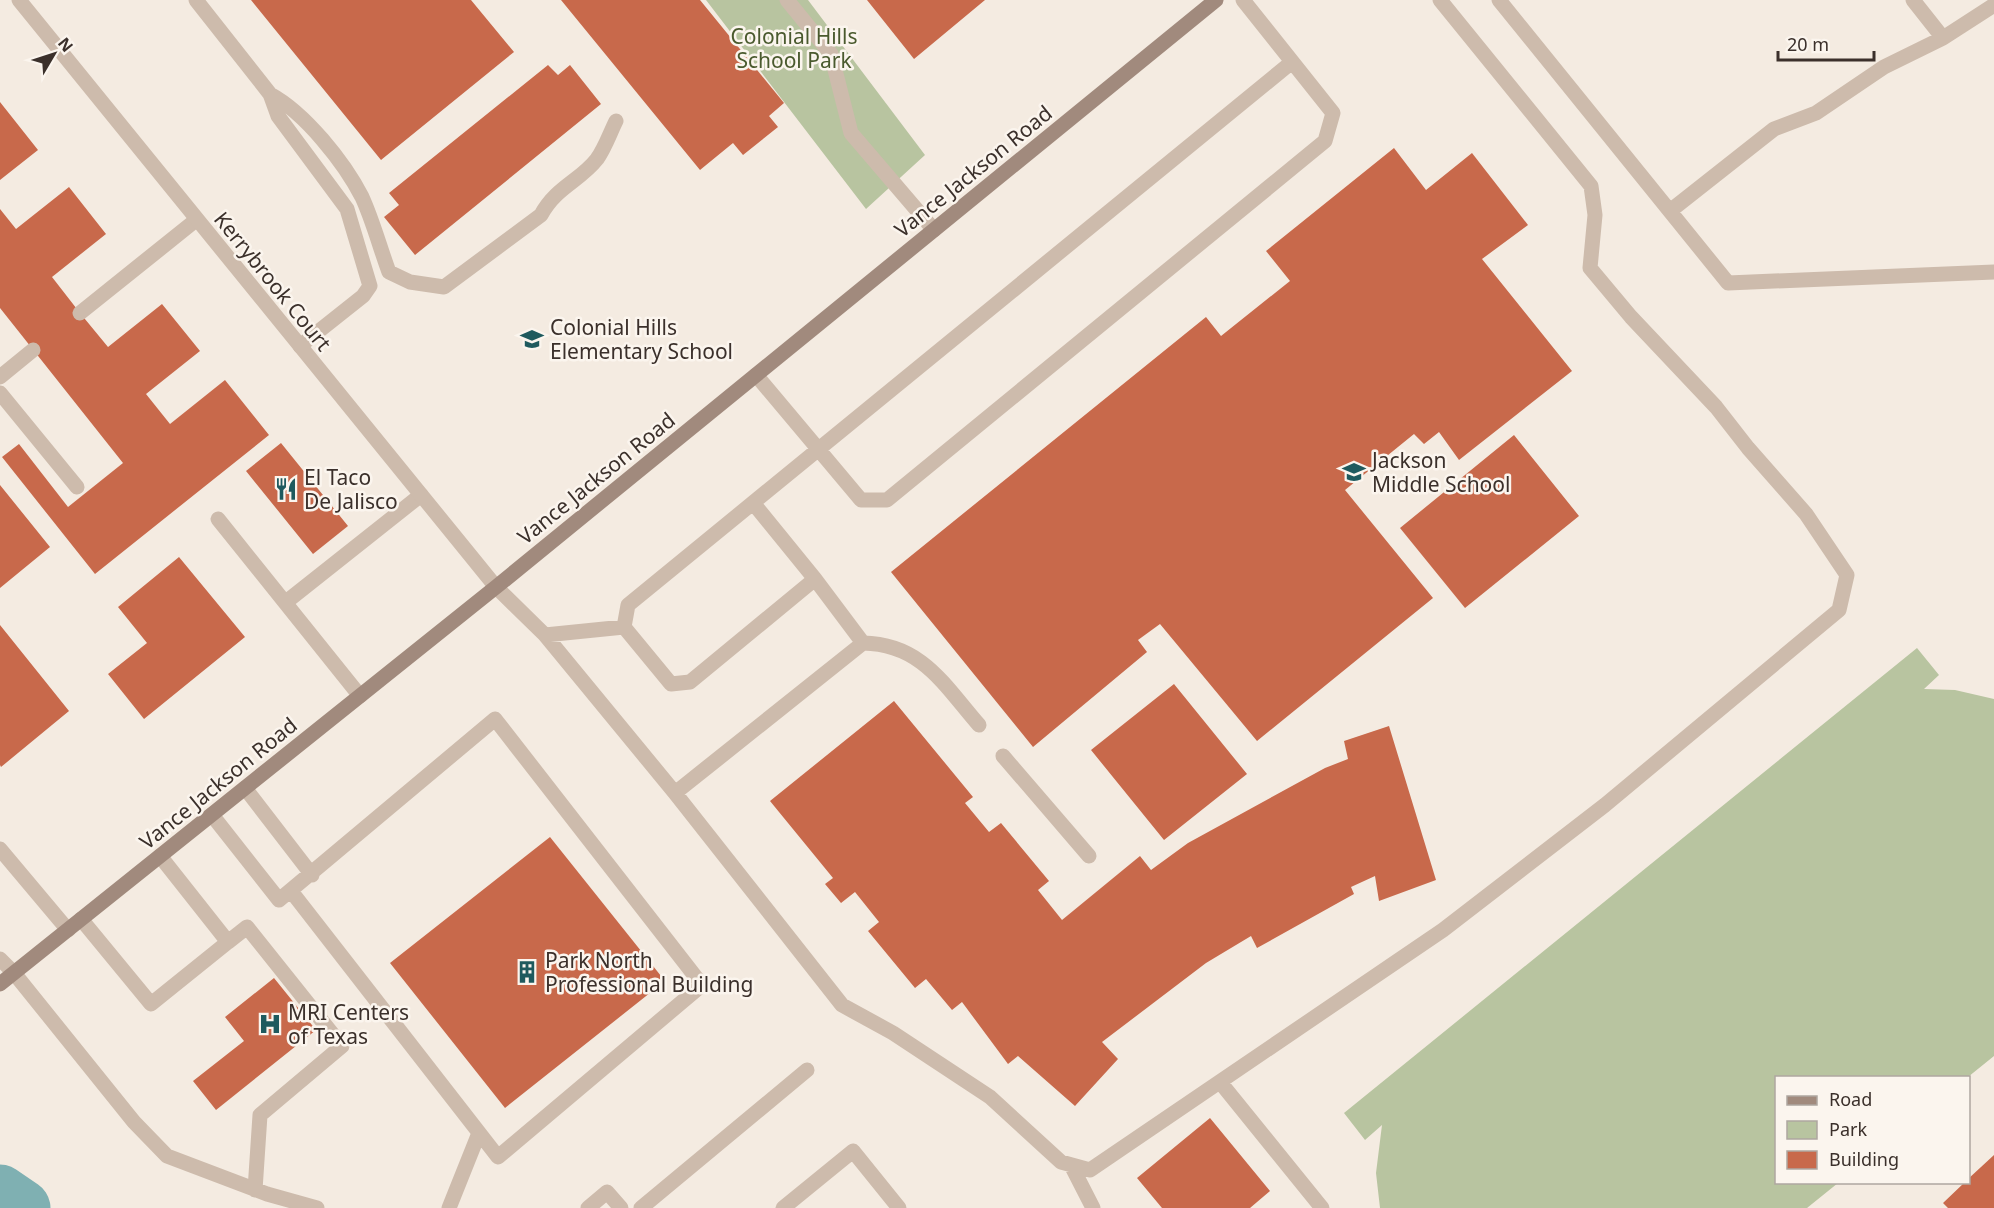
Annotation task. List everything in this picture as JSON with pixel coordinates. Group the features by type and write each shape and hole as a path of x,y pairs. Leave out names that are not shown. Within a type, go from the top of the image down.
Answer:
{"main road":[{"name":"Vance Jackson Road","path":"0,984 496,587 1216,0"}],"street":[{"name":"Kerrybrook Court","path":"19,0 496,587 545,635 675,793 842,1005 893,1033 990,1097 1061,1162 1071,1165"},
{"path":"196,0 270,94 278,116 347,209 370,285 363,296 300,346"},
{"path":"787,0 831,54 851,133 934,230"},
{"path":"756,375 861,500 887,500 1325,141 1333,112 1243,0"},
{"path":"1071,1165 1090,1170 1443,930 1605,804 1839,610 1847,574 1806,514 1748,448 1716,407 1630,317 1590,268 1595,215 1591,186 1440,0"},
{"path":"1499,0 1728,283 1994,272"},
{"path":"1913,0 1943,38"},
{"path":"1670,211 1774,129 1816,113 1884,67 1943,38 1994,5"},
{"path":"815,579 690,682 671,684 624,627 628,605 1292,62"},
{"path":"270,94 290,104 343,167 362,198 389,272 410,282 444,287 541,215 548,203 563,187 596,160 616,121"},
{"path":"80,312 196,220"},
{"path":"0,377 33,350"},
{"path":"0,393 77,487"},
{"path":"286,602 421,495"},
{"path":"754,504 863,643"},
{"path":"218,519 360,696"},
{"path":"545,635 624,627"},
{"path":"675,793 863,643 882,643 922,660 979,725"},
{"path":"212,815 285,895 498,1157 702,985 495,719 312,875 285,895"},
{"path":"1003,756 1089,856"},
{"path":"245,788 312,875"},
{"path":"0,849 68,930"},
{"path":"160,856 228,942"},
{"path":"81,919 151,1004 248,927 342,1046 260,1115 255,1190"},
{"path":"0,959 14,973 134,1122 167,1156 255,1190 317,1208"},
{"path":"641,1208 807,1070"},
{"path":"1220,1082 1322,1208"},
{"path":"448,1208 479,1133"},
{"path":"783,1208 852,1151 899,1208"},
{"path":"1071,1165 1093,1208"},
{"path":"588,1208 607,1192 621,1208"}],"green space":[{"name":"Colonial Hills School Park","path":"706,0 808,0 925,155 866,209"},
{"path":"1917,648 1939,675 1924,689 1955,690 1994,699 1994,1056 1969,1076 1775,1076 1775,1184 1837,1184 1807,1208 1380,1208 1376,1173 1382,1125 1365,1140 1344,1113"}],"building":[{"path":"251,0 471,0 514,52 381,160"},
{"path":"561,0 700,0 784,103 769,116 778,127 743,155 733,143 700,170"},
{"path":"867,0 985,0 914,59"},
{"path":"548,65 558,75 570,65 601,104 415,255 384,217 399,205 389,193"},
{"path":"0,102 38,150 0,180"},
{"path":"1394,148 1426,190 1472,153 1528,225 1482,259 1572,371 1459,460 1439,432 1424,444 1414,434 1345,490 1433,598 1257,741 1160,624 1138,640 1147,652 1033,747 891,572 1206,317 1221,336 1290,281 1266,251"},
{"path":"69,187 106,234 52,277 80,313 108,347 162,304 200,351 146,394 170,424 225,380 269,435 95,574 2,457 19,444 68,507 123,463 0,308 0,209 16,229"},
{"path":"1514,435 1579,516 1465,608 1400,528"},
{"path":"281,443 348,526 313,554 246,471"},
{"path":"0,485 50,547 0,588"},
{"path":"179,557 245,637 144,719 108,674 147,643 118,607"},
{"path":"0,625 69,711 1,767 0,765"},
{"path":"1174,684 1247,774 1164,840 1091,750"},
{"path":"894,701 973,797 965,803 989,832 1001,823 1049,881 1038,890 1062,920 1140,856 1151,870 1188,843 1325,768 1348,759 1344,741 1389,726 1436,880 1379,901 1375,876 1351,887 1354,894 1257,948 1251,936 1206,963 1102,1042 1118,1059 1075,1106 1018,1056 1008,1064 962,1002 952,1010 926,979 915,988 868,931 879,922 855,892 841,903 825,884 833,878 770,801"},
{"name":"Park North Professional Building","path":"550,837 665,981 505,1108 390,963"},
{"name":"MRI Centers of Texas","path":"274,978 316,1030 216,1110 193,1081 244,1041 225,1017"},
{"path":"1210,1118 1270,1191 1250,1208 1162,1208 1137,1178"},
{"path":"1994,1155 1994,1208 1948,1208 1943,1203 1963,1184 1970,1184 1970,1177"}],"waterway":[{"path":"0,1193 22,1208"}],"place":[{"name":"Colonial Hills Elementary School","path":"532,339"},
{"name":"Jackson Middle School","path":"1354,472"},
{"name":"El Taco De Jalisco","path":"286,489"},
{"name":"Park North Professional Building","path":"527,972"},
{"name":"MRI Centers of Texas","path":"270,1024"}]}
